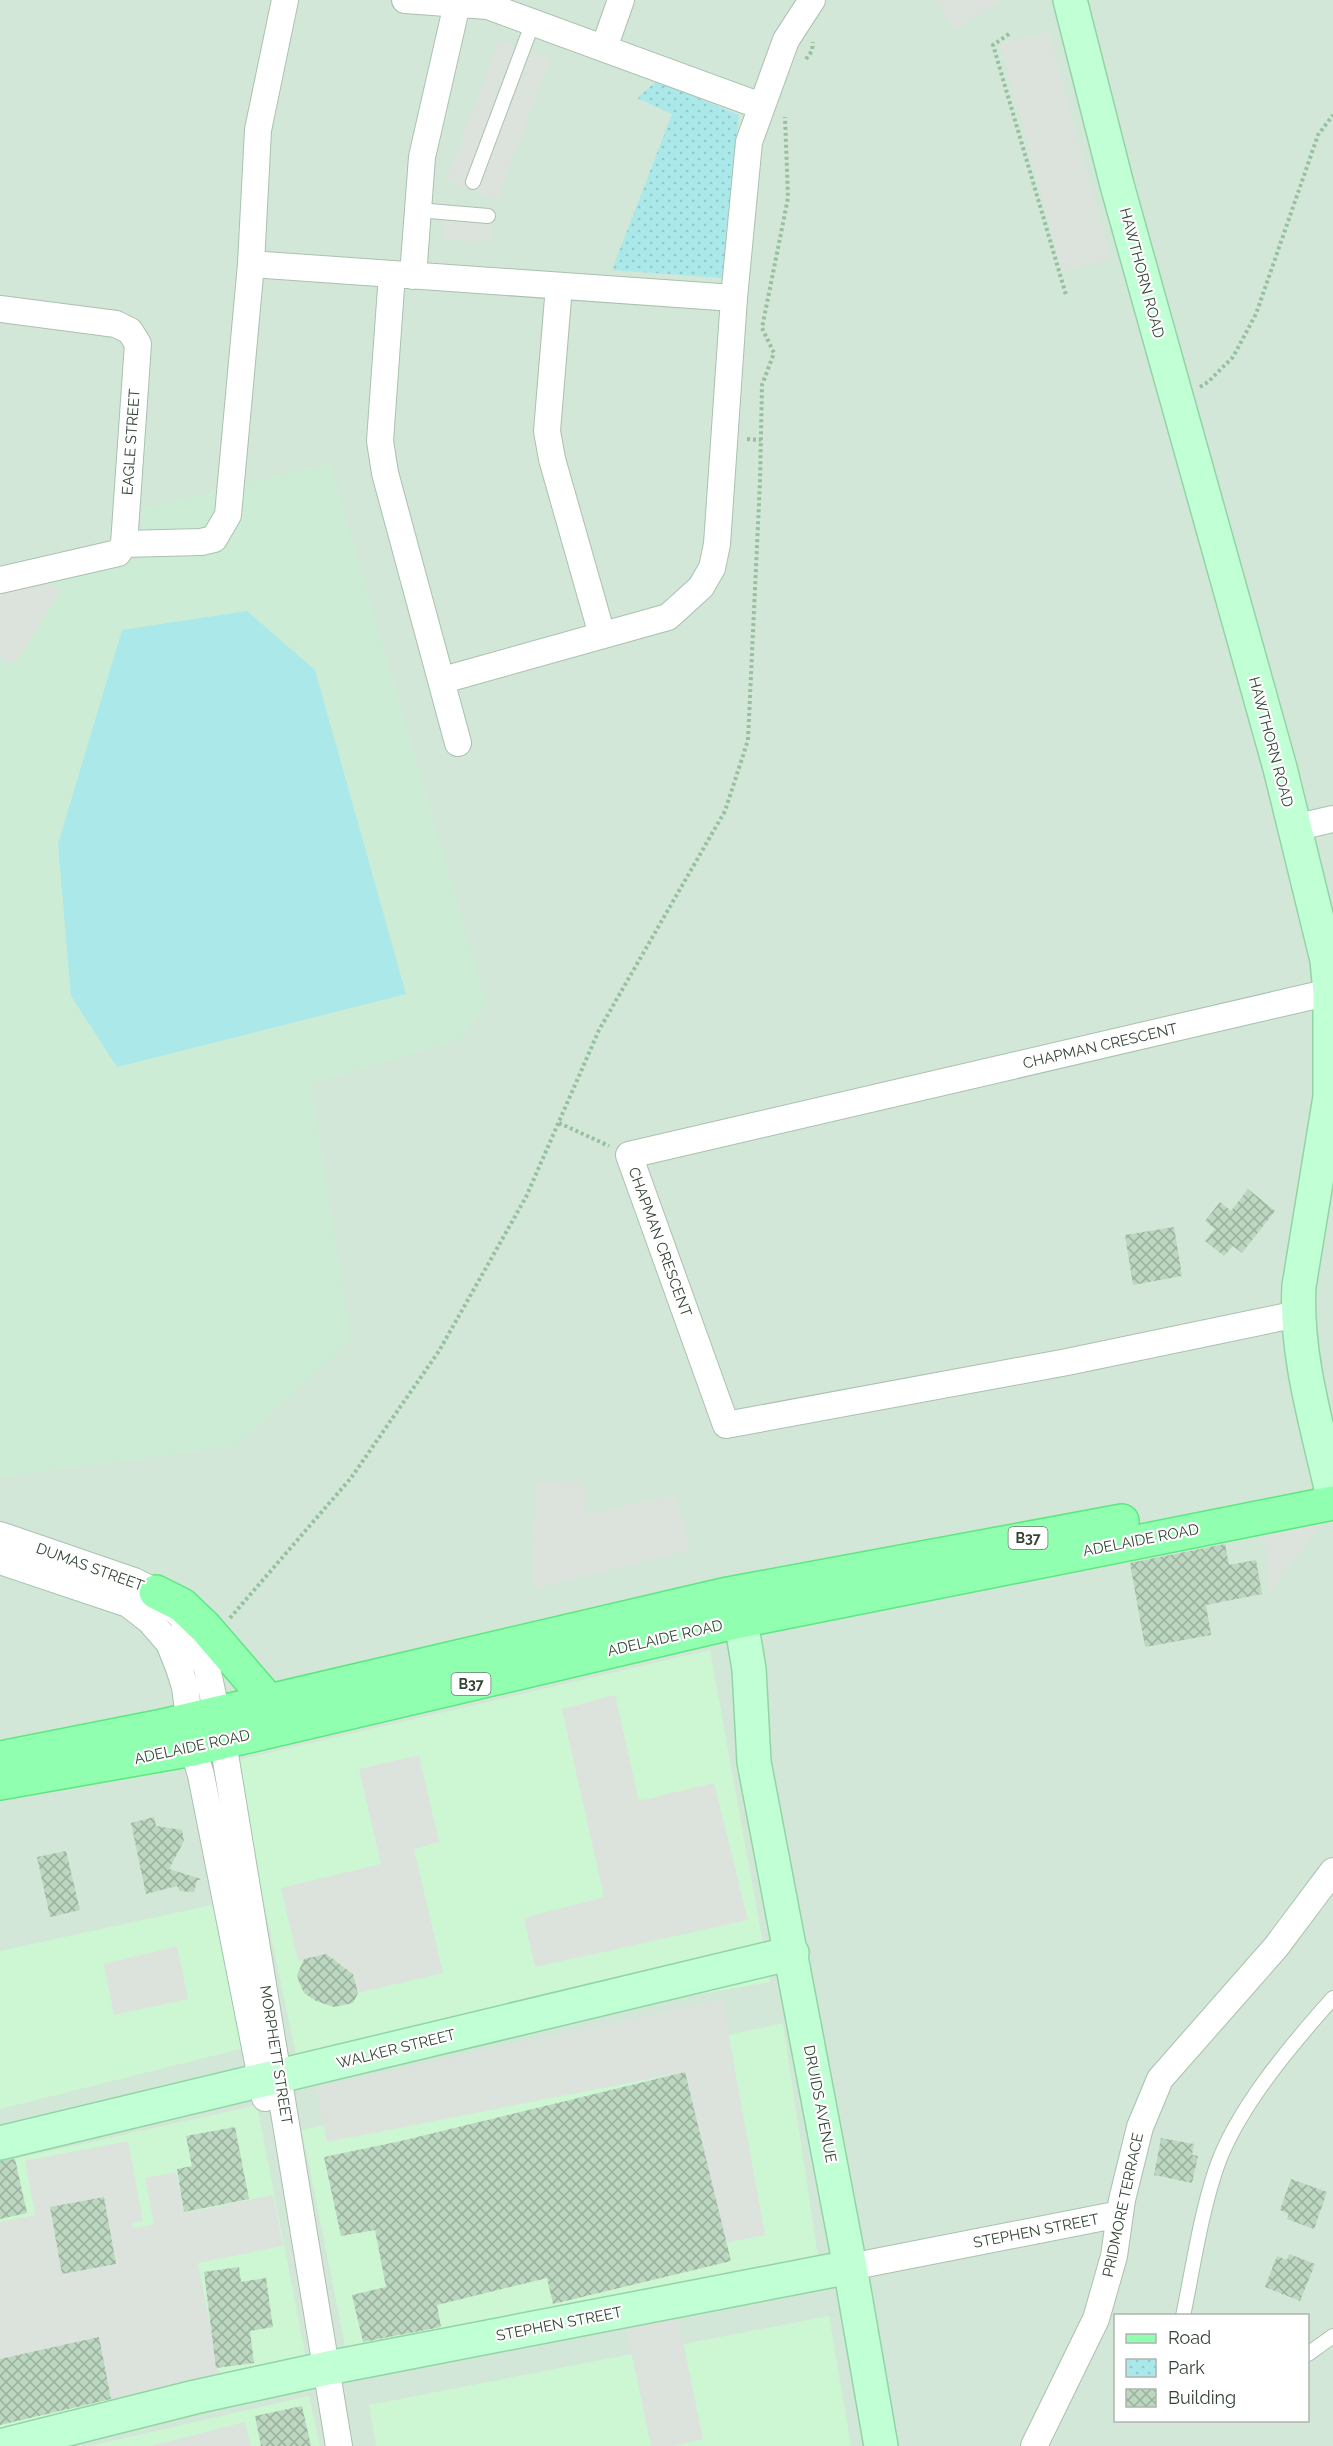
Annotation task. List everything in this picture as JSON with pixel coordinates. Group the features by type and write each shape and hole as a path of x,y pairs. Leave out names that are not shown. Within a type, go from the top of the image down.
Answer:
{"main road":[{"name":"ADELAIDE ROAD","path":"0,1758 206,1730 268,1700 728,1614 1332,1491"},
{"path":"156,1592 182,1605 205,1627 268,1700"},
{"name":"ADELAIDE ROAD","path":"0,1783 206,1730 728,1614"}],"street":[{"path":"0,580 121,549 201,542 214,539 222,529 228,514 251,264 258,130 285,0"},
{"path":"414,0 488,6 773,108"},
{"path":"604,48 621,0"},
{"path":"443,680 669,617 701,587 712,568 717,544 734,298 749,142 773,108 786,40 812,0"},
{"name":"HAWTHORN ROAD","path":"1070,0 1117,185 1280,768 1327,960 1330,992 1330,1096 1299,1286 1298,1314 1300,1341 1332,1491"},
{"path":"457,4 422,157 418,210 402,275 380,441 384,473 443,680 458,743"},
{"path":"251,264 734,298"},
{"path":"559,286 547,432 552,459 602,635"},
{"name":"EAGLE STREET","path":"0,309 116,324 130,331 138,344 121,549"},
{"path":"1294,828 1333,819"},
{"name":"CHAPMAN CRESCENT","path":"1298,1314 1067,1362 726,1425 629,1155 1330,992"},
{"name":"DUMAS STREET","path":"0,1535 134,1581 156,1592 182,1617 207,1668 206,1730"},
{"name":"DUMAS STREET","path":"0,1561 128,1604 150,1622 169,1643 185,1687 206,1730"},
{"name":"DRUIDS AVENUE","path":"728,1614 749,1669 754,1762 792,1953 881,2446"},
{"name":"MORPHETT STREET","path":"206,1730 201,1775 271,2080 291,2229 328,2368 355,2446"},
{"name":"PRIDMORE TERRACE","path":"1034,2446 1096,2319 1114,2256 1120,2214 1140,2127 1160,2079 1276,1947 1333,1871"},
{"name":"WALKER STREET","path":"0,2143 271,2080 792,1953"},
{"name":"STEPHEN STREET","path":"0,2445 195,2397 328,2368 1120,2214"},
{"name":"MORPHETT STREET","path":"328,2368 339,2446"}],"lane":[{"path":"473,182 533,22"},
{"path":"418,210 488,216"},
{"path":"1183,2314 1215,2171 1233,2128 1300,2035 1333,1998"},
{"path":"1309,2353 1333,2336"}],"path":[{"path":"805,60 812,51 813,33"},
{"path":"1009,34 993,45 1066,295"},
{"path":"225,1624 351,1478 439,1351 526,1197 599,1030 726,811 748,740 762,385 774,353 762,328 788,198 773,108"},
{"path":"1176,399 1208,382 1233,357 1256,314 1318,135 1333,115"},
{"path":"558,1123 629,1155"}],"shaded area":[{"path":"0,0 1333,0 1333,2446 0,2446"},
{"path":"935,0 1002,0 955,30"},
{"path":"1049,32 1111,259 1062,272 1000,42"},
{"path":"500,40 550,59 497,200 446,181"},
{"path":"445,205 493,208 490,242 443,239"},
{"path":"330,463 487,1005 461,1039 311,1084 351,1340 236,1446 0,1477 0,592 138,560 142,509"},
{"path":"44,582 61,590 17,661 9,664 0,658 0,592"},
{"path":"584,1482 586,1514 675,1495 691,1550 533,1589 535,1483"},
{"path":"1319,1514 1320,1525 1270,1593 1263,1521"},
{"path":"710,1650 770,1982 298,2064 234,1761"},
{"path":"615,1695 639,1801 714,1783 748,1920 535,1967 524,1918 604,1897 562,1709"},
{"path":"419,1755 439,1842 414,1849 443,1973 358,1993 353,1974 326,1954 298,1961 281,1888 381,1864 359,1769"},
{"path":"216,1904 248,2047 0,2109 0,1951"},
{"path":"177,1946 188,1999 114,2015 104,1964"},
{"path":"722,1999 765,2235 714,2245 685,2072 327,2142 316,2087"},
{"path":"783,2023 820,2270 348,2360 302,2130"},
{"path":"257,2105 310,2379 0,2437 0,2162"},
{"path":"128,2141 143,2221 132,2223 133,2228 154,2224 145,2178 176,2172 184,2213 273,2195 283,2246 198,2263 220,2377 112,2400 98,2338 0,2359 0,2222 35,2215 25,2161","holes":["104,2197 116,2264 62,2274 51,2207"]},
{"path":"829,2316 851,2446 376,2446 369,2405"},
{"path":"678,2317 703,2439 673,2446 651,2446 626,2327"},
{"path":"309,2396 320,2446 90,2446"},
{"path":"245,2422 251,2446 154,2446 154,2445"}],"green space":[{"path":"657,81 739,115 723,278 612,270 672,114 637,98"},
{"path":"247,611 315,670 406,994 117,1067 71,996 58,844 122,630"}],"building":[{"path":"1248,1189 1275,1211 1242,1253 1233,1246 1224,1256 1205,1241 1215,1229 1205,1221 1220,1202 1231,1211"},
{"path":"1174,1227 1182,1276 1133,1285 1125,1235"},
{"path":"1225,1544 1229,1565 1256,1560 1262,1594 1206,1605 1211,1635 1145,1647 1130,1563"},
{"path":"154,1817 156,1826 182,1830 184,1841 169,1869 201,1879 197,1881 194,1892 180,1891 177,1886 146,1894 131,1823"},
{"path":"66,1851 80,1910 50,1917 37,1857"},
{"path":"326,1954 353,1974 358,1993 353,2003 334,2007 316,2001 304,1993 297,1975 304,1959"},
{"path":"685,2072 731,2261 553,2304 547,2278 437,2305 441,2327 363,2342 352,2295 386,2287 375,2230 341,2236 324,2157 401,2141"},
{"path":"235,2127 249,2199 184,2212 177,2169 192,2166 186,2136"},
{"path":"1161,2138 1194,2144 1192,2155 1198,2156 1192,2183 1154,2175"},
{"path":"15,2159 27,2213 0,2219 0,2161"},
{"path":"1291,2179 1327,2192 1314,2229 1287,2219 1289,2214 1280,2210"},
{"path":"104,2197 116,2264 62,2274 50,2207"},
{"path":"1289,2254 1315,2264 1300,2301 1265,2287 1277,2256 1287,2260"},
{"path":"239,2267 241,2282 266,2278 273,2327 250,2331 254,2363 216,2368 204,2272"},
{"path":"99,2337 111,2399 0,2425 0,2359"},
{"path":"302,2406 311,2446 261,2446 255,2416"}]}
